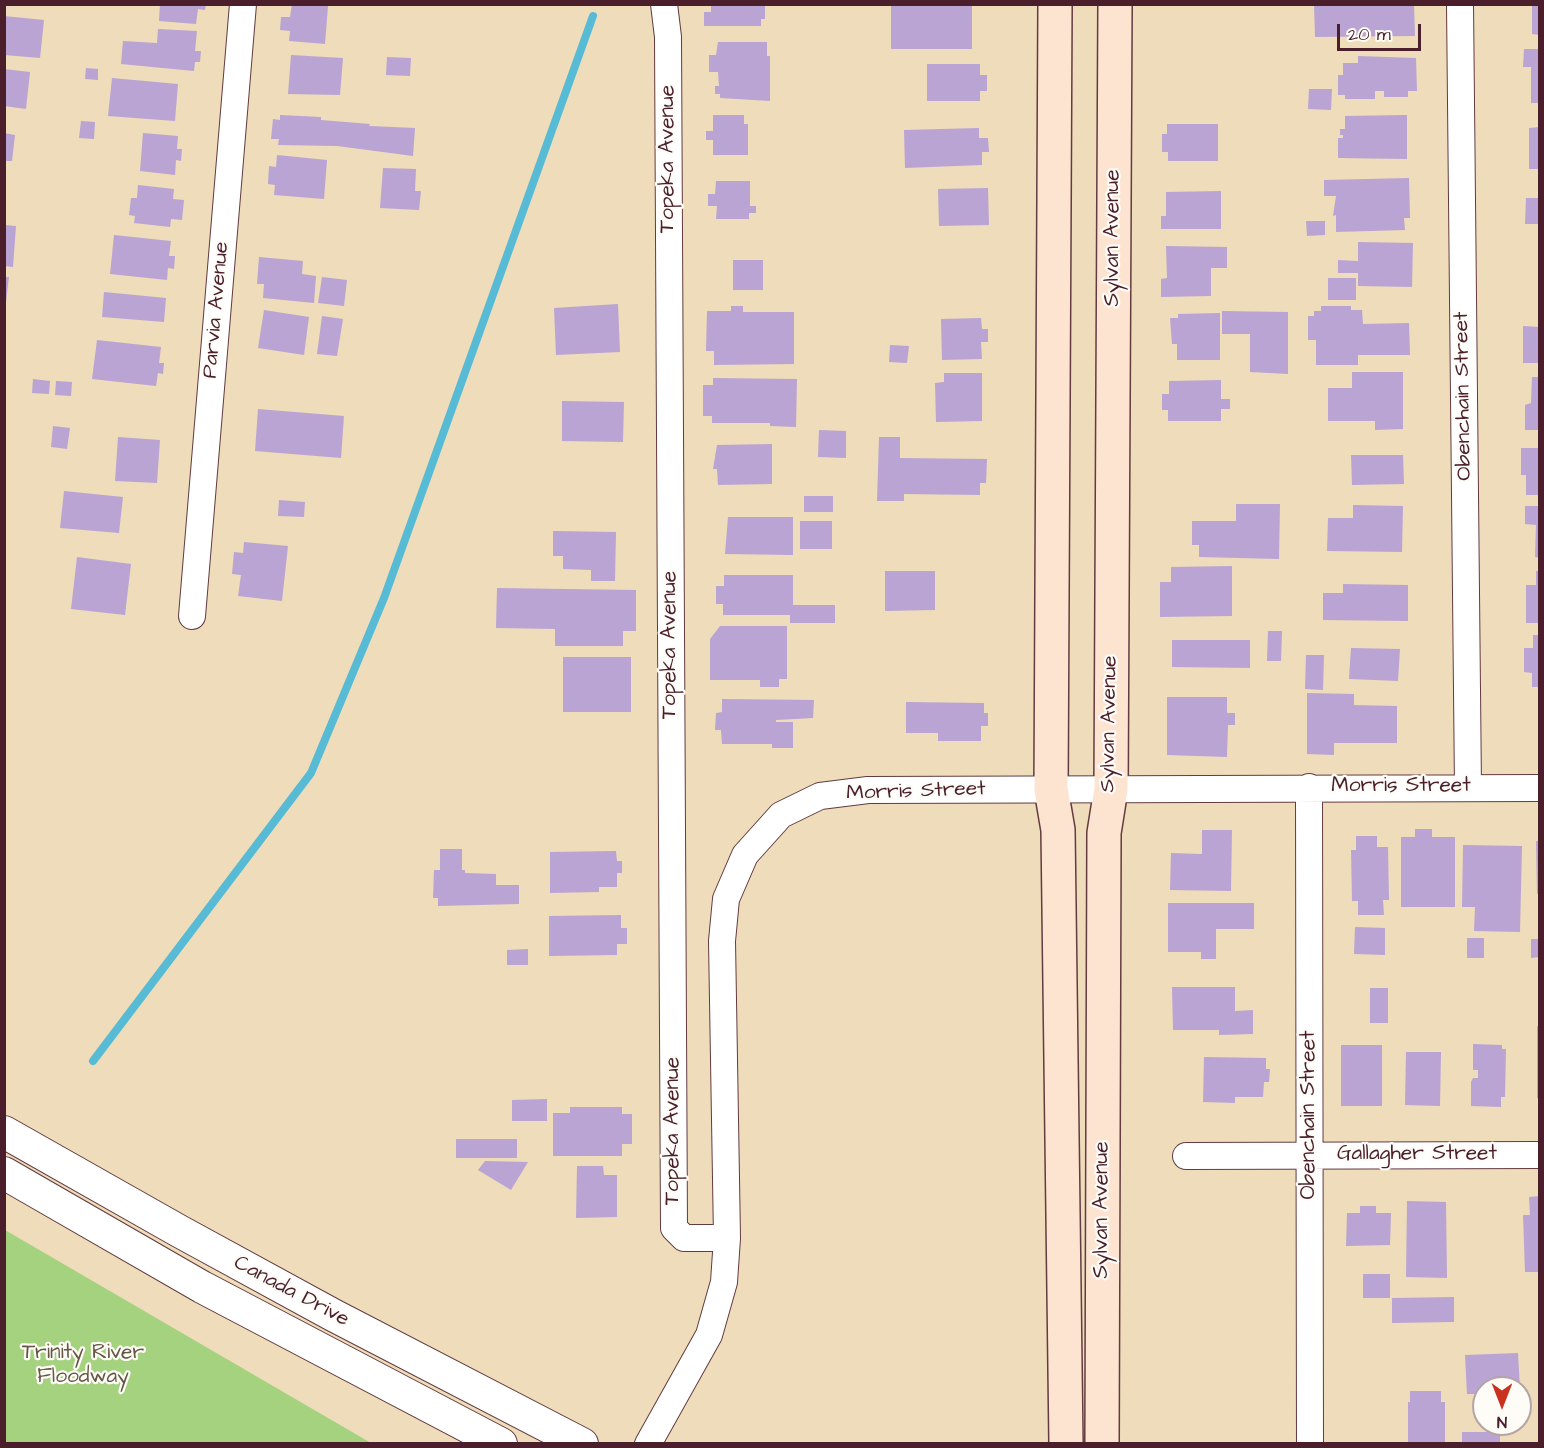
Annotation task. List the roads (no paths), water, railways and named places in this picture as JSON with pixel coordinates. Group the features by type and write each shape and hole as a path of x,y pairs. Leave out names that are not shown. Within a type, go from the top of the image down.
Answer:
{"main road":[{"name":"Sylvan Avenue","path":"1055,4 1051,789 1058,830 1066,1443"},
{"name":"Sylvan Avenue","path":"1101,1443 1104,833 1111,789 1115,4"}],"street":[{"name":"Parvia Avenue","path":"192,616 243,4"},
{"name":"Topeka Avenue","path":"664,4 668,37 674,1228 684,1238 727,1238"},
{"name":"Obenchain Street","path":"1460,4 1468,788"},
{"name":"Obenchain Street","path":"1309,787 1310,1443"},
{"name":"Morris Street","path":"648,1443 709,1335 723,1282 727,1238 722,941 726,899 745,855 780,815 820,796 868,790 1539,788"},
{"name":"Canada Drive","path":"4,1132 333,1315 582,1443"},
{"name":"Gallagher Street","path":"1186,1156 1539,1155"},
{"name":"Canada Drive","path":"4,1173 202,1287 501,1443"}],"waterway":[{"path":"93,1061 311,773 384,598 593,16"}],"park label":[{"name":"Trinity River Floodway","path":"83,1366"}]}
